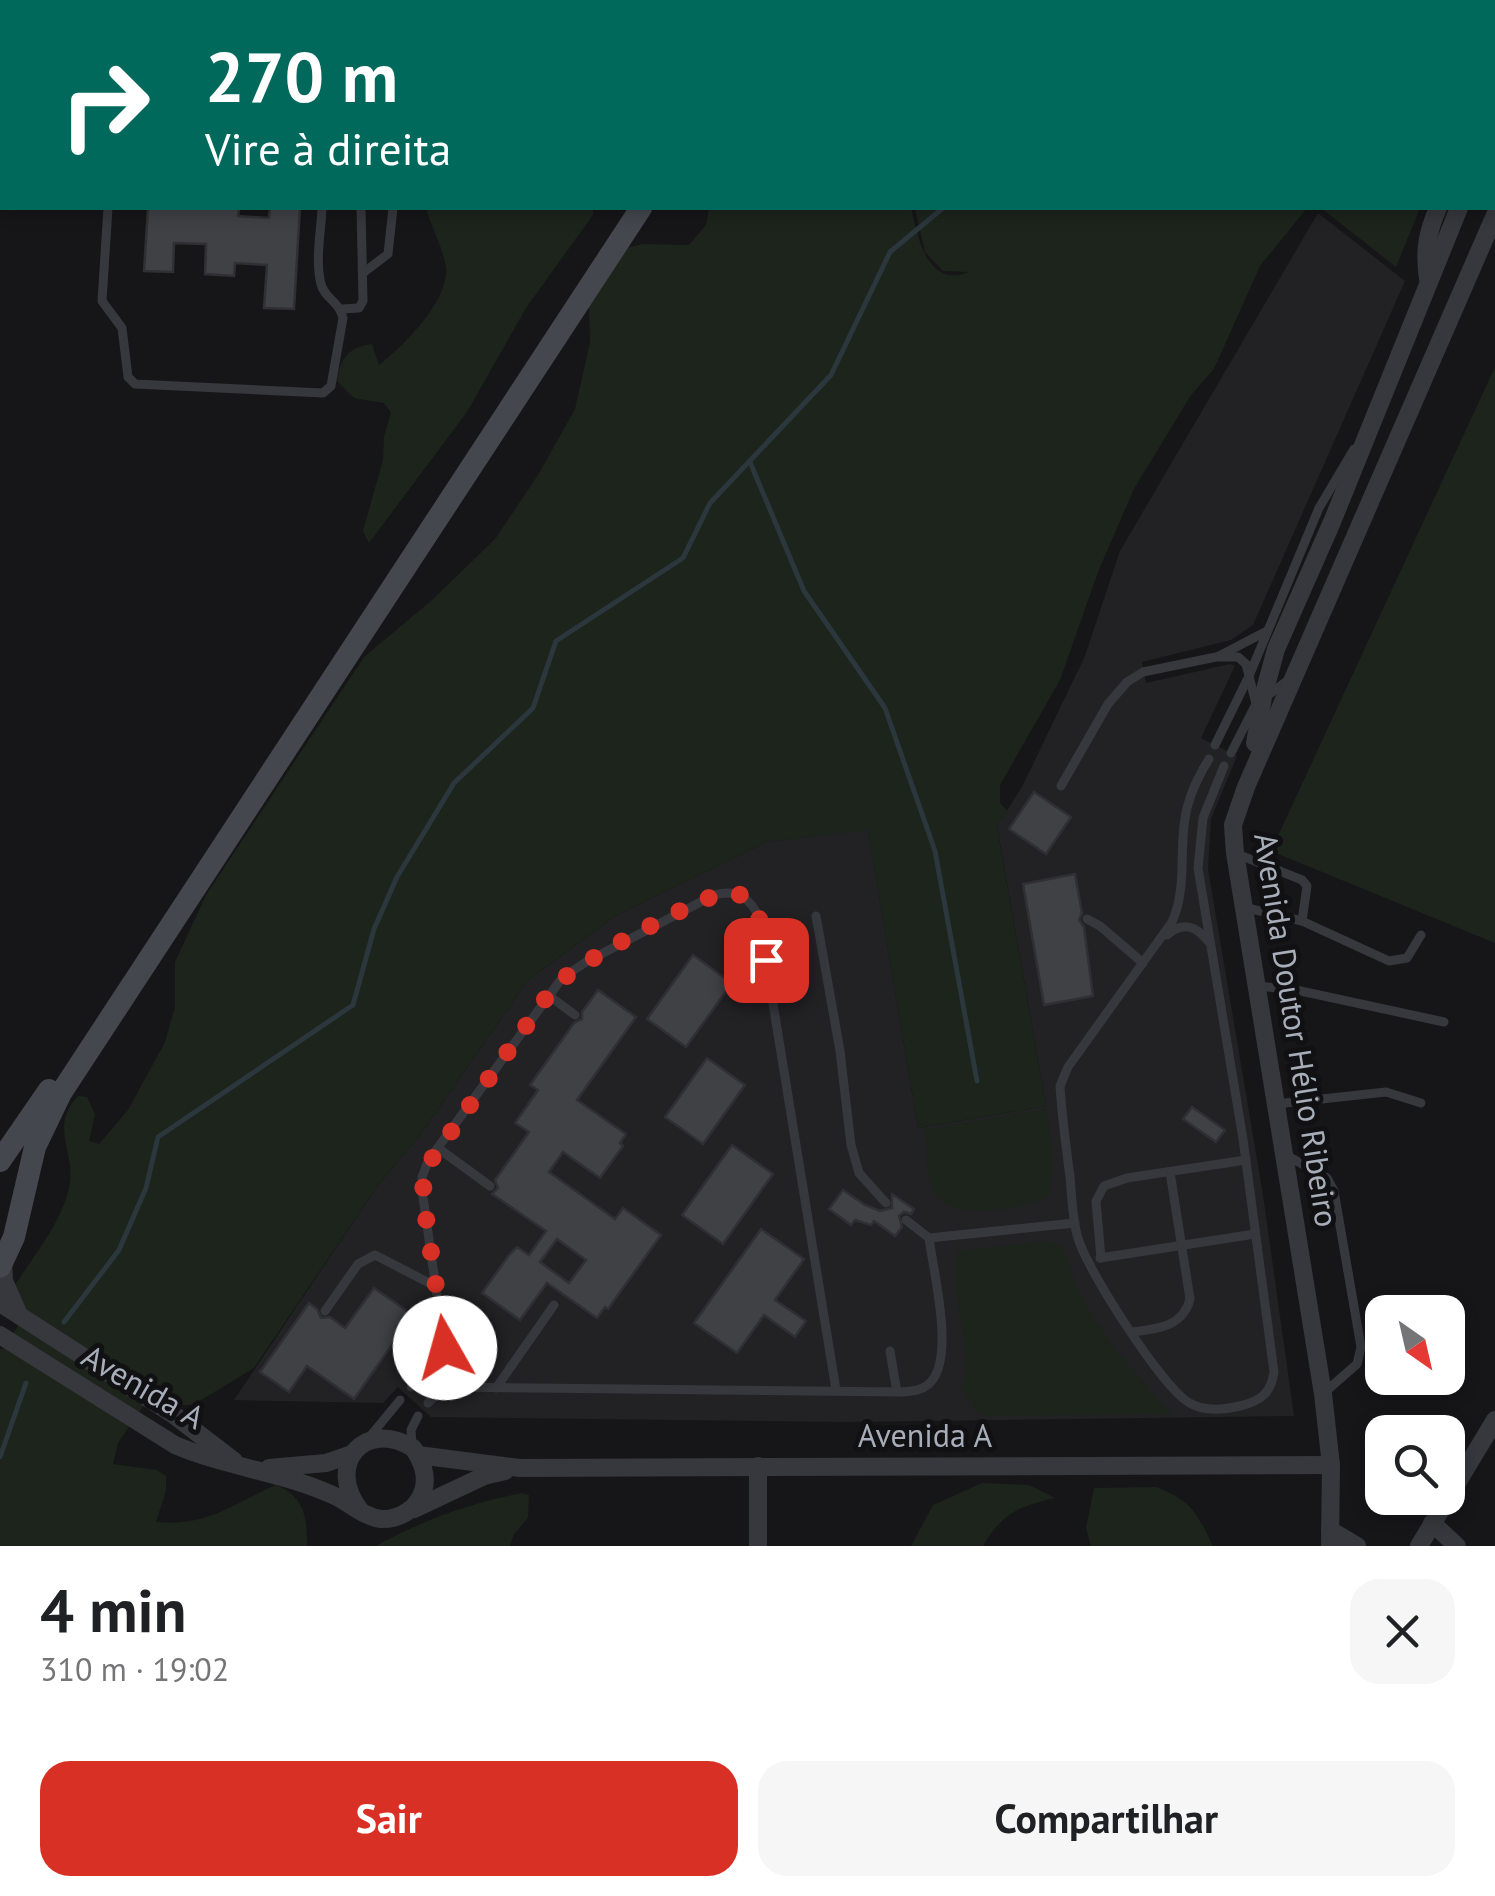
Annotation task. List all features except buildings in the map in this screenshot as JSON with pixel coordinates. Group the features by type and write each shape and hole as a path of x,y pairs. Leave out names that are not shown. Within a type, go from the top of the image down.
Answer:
{"street":[{"path":"0,1160 92,1026 622,210"},
{"path":"19,1315 4,1281 2,1264 14,1237 35,1147 61,1092 640,210"},
{"path":"1428,279 1424,252 1437,210"},
{"name":"Avenida Doutor Hélio Ribeiro","path":"1330,1538 1331,1465 1323,1394 1235,853 1234,825 1292,678 1291,634 1458,210"},
{"name":"Avenida Doutor Hélio Ribeiro","path":"1291,634 1495,215"},
{"path":"1246,787 1260,700 1291,634"},
{"name":"Avenida A","path":"0,1303 174,1415 238,1464"},
{"name":"Avenida A","path":"0,1336 175,1445 200,1456 238,1464"},
{"path":"1419,1546 1495,1420"},
{"path":"238,1464 276,1468 326,1463 388,1438 415,1451 520,1468"},
{"path":"357,1450 344,1474 347,1494 360,1510"},
{"path":"410,1510 422,1497 426,1480 415,1451"},
{"path":"238,1464 282,1475 385,1519 484,1476 520,1468"},
{"name":"Avenida A","path":"520,1468 1331,1465"},
{"path":"758,1466 758,1546"},
{"path":"1432,1524 1457,1546"},
{"path":"1330,1538 1357,1546"}],"lane":[{"path":"108,210 102,302 122,328 128,376 136,384 323,393 331,386 342,309"},
{"path":"322,210 320,278 323,290 342,309"},
{"path":"342,309 362,305 361,210"},
{"path":"364,272 388,254 394,210"},
{"path":"1061,786 1108,704 1132,677 1291,634"},
{"path":"1215,745 1249,676 1291,634"},
{"path":"1216,657 1241,659 1260,700"},
{"path":"1231,753 1260,700 1292,678"},
{"path":"1208,759 1195,782 1184,825 1182,897 1172,922 1062,1076 1061,1095 1075,1223 1088,1260 1112,1306 1188,1402 1215,1410 1262,1398 1270,1391 1274,1372 1246,1160 1198,868 1203,818 1224,766"},
{"path":"1235,853 1302,880 1307,886 1302,922"},
{"path":"450,1388 422,1177 438,1148 548,995 574,969 714,895 734,892 755,908 836,1390"},
{"path":"1244,907 1302,922 1389,961 1407,958 1421,935"},
{"path":"816,916 840,1050 850,1146 858,1173 886,1202"},
{"path":"1087,919 1143,963"},
{"path":"1154,947 1172,930 1183,926 1197,930 1209,944"},
{"path":"1257,986 1296,990 1444,1022"},
{"path":"548,995 575,1015"},
{"path":"1276,1104 1386,1092 1421,1103"},
{"path":"438,1148 490,1186"},
{"path":"1284,1154 1327,1178 1334,1191 1360,1347 1356,1364 1323,1394"},
{"path":"1101,1258 1096,1201 1100,1189 1114,1181 1246,1160"},
{"path":"1132,1332 1167,1326 1186,1313 1190,1299 1170,1172"},
{"path":"428,1403 450,1388 913,1391 930,1384 943,1355 928,1238 906,1220"},
{"path":"928,1238 1075,1223"},
{"path":"1088,1260 1255,1234"},
{"path":"324,1310 358,1264 375,1255 438,1287"},
{"path":"496,1388 554,1305"},
{"path":"411,1387 445,1348"},
{"path":"890,1351 897,1392"},
{"path":"357,1450 400,1400"},
{"path":"415,1451 411,1430 418,1416"}],"shaded area":[{"path":"427,210 593,210 526,308 467,412 369,543 363,531 383,460 384,436 391,413 384,403 354,398 337,381 340,366 357,348 372,344 379,365 400,347 440,295 445,282 445,261"},
{"path":"709,210 911,210 917,233 927,257 943,273 955,275 969,272 943,271 925,252 915,210 1305,210 1260,266 1214,369 1191,395 1134,489 1098,572 1060,680 1000,785 1000,803 1007,810 997,827 1046,1106 918,1128 868,830 767,842 615,916 528,980 420,1135 378,1185 254,1368 193,1405 144,1405 118,1443 113,1464 157,1470 166,1476 166,1491 156,1522 205,1518 276,1485 299,1502 307,1546 0,1546 0,1349 4,1349 19,1324 13,1288 52,1229 68,1192 70,1165 64,1131 69,1108 78,1096 87,1097 95,1114 89,1141 99,1144 128,1110 165,1042 175,1007 175,962 206,895 364,657 432,600 495,539 538,475 575,409 590,342 589,307 627,248 642,244 689,245 706,225"},
{"path":"1324,210 1419,210 1396,267"},
{"path":"1318,213 1405,281 1253,625 1231,640 1142,662 1146,683 1235,666 1201,738 1237,756 1211,819 1208,869 1263,1195 1294,1416 845,1422 431,1417 398,1387 383,1403 234,1400 378,1185 420,1135 528,980 615,916 767,842 868,829 918,1128 1046,1106 997,826 1022,787 1085,656 1120,551"},
{"path":"1495,367 1495,943 1271,851"},
{"path":"1047,1109 1052,1151 1050,1195 1024,1205 971,1210 955,1208 934,1192 925,1130"},
{"path":"1046,1241 1063,1246 1081,1294 1106,1337 1172,1414 980,1416 961,1390 966,1359 956,1285 958,1251"},
{"path":"982,1483 1029,1485 1055,1498 1013,1513 997,1526 983,1546 911,1546 933,1505"},
{"path":"1156,1487 1192,1509 1213,1546 1091,1546 1086,1528 1094,1488"},
{"path":"522,1493 529,1495 528,1518 514,1534 510,1546 376,1546 447,1514"}],"waterway":[{"path":"64,1322 119,1250 146,1188 158,1137 353,1005 374,929 397,877 454,783 533,708 556,641 683,558 710,503 831,375 890,252 941,210"},
{"path":"750,462 804,591 885,708 935,851 977,1081"},
{"path":"0,1457 26,1383"}],"route":[{"path":"445,1348 423,1197 424,1170 553,988 586,962 725,892 742,895 755,908 766,960"}]}
